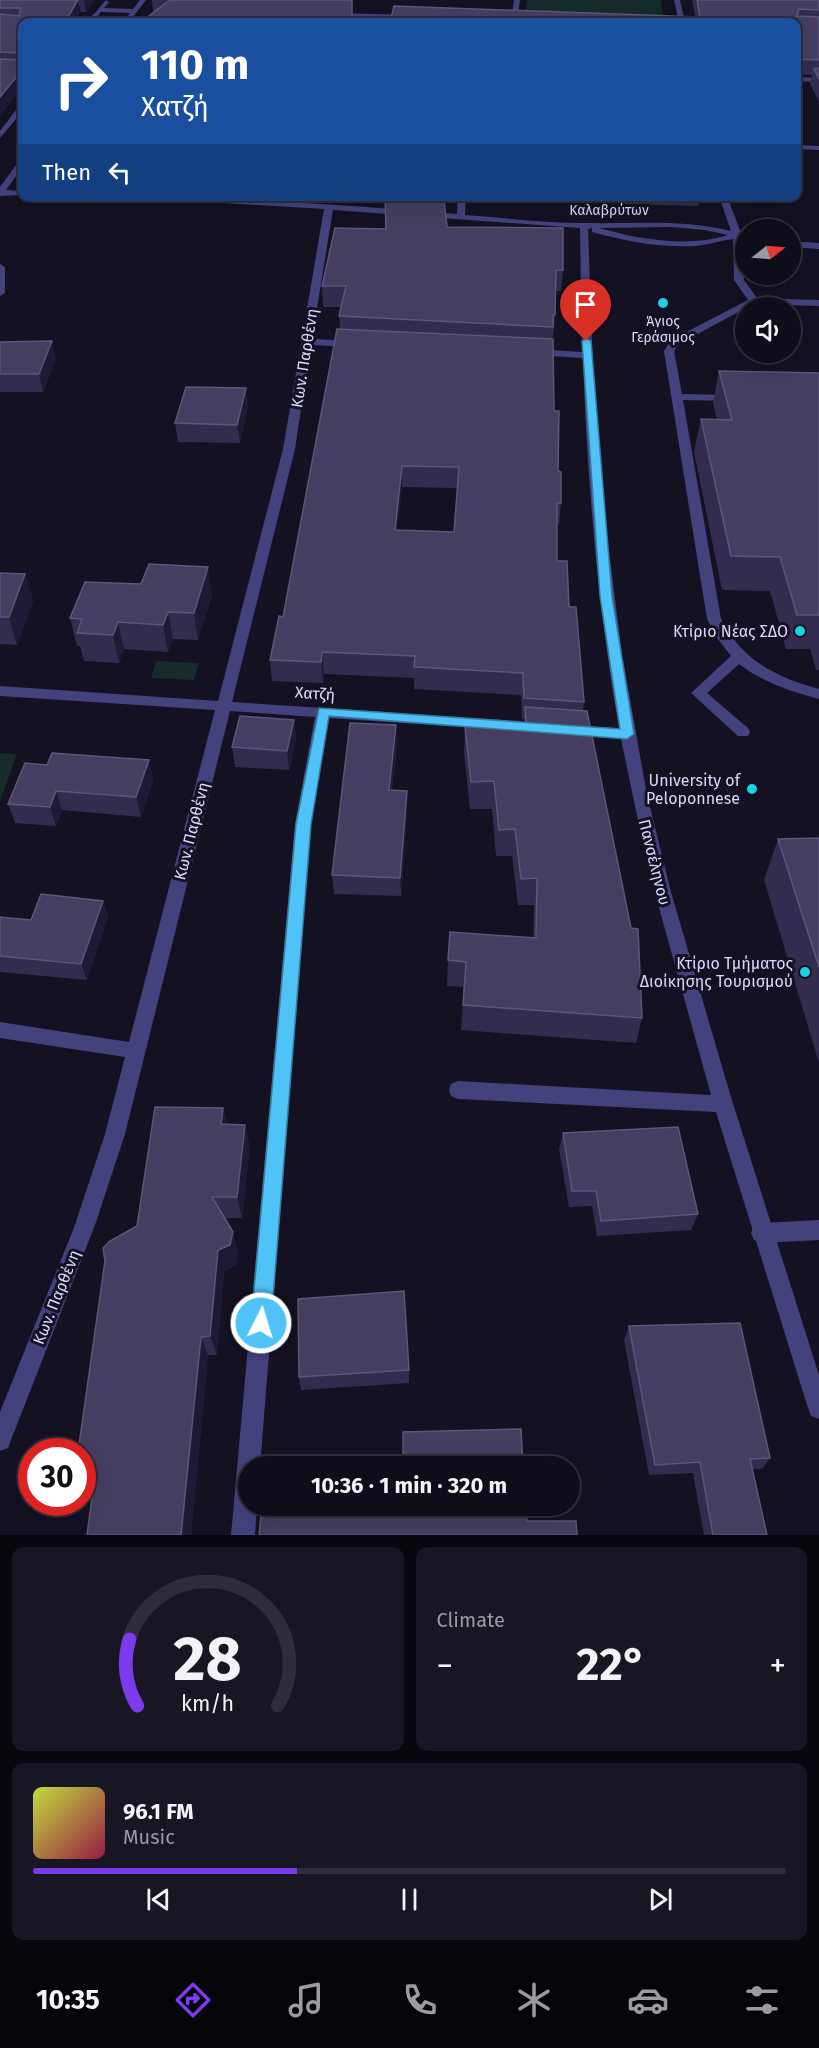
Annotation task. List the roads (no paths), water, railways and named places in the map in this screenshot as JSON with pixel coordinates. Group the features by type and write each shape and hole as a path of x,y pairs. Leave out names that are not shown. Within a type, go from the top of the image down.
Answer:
{"street":[{"path":"93,18 108,0"},
{"path":"129,18 143,0"},
{"path":"514,18 517,0"},
{"path":"677,0 681,18"},
{"path":"100,10 135,10"},
{"path":"329,15 422,17"},
{"path":"801,79 819,80"},
{"path":"0,136 18,112"},
{"path":"801,147 819,148"},
{"path":"0,193 18,168"},
{"path":"0,193 18,194"},
{"name":"Καλαβρύτων","path":"236,201 585,226 671,224 705,227 735,234"},
{"path":"461,216 462,201"},
{"path":"725,201 735,223"},
{"name":"Κων. Παρθένη","path":"0,1440 106,1167 289,449 329,207"},
{"path":"585,226 617,236 661,241 709,242 735,237"},
{"name":"Πανσέληνου","path":"585,226 588,355 606,596 627,734 651,849 722,1104 761,1233 819,1408"},
{"path":"801,245 819,246"},
{"path":"0,267 0,293"},
{"path":"801,302 819,303"},
{"path":"735,311 675,342 669,351 714,619 724,642 738,658 761,673 819,694"},
{"path":"305,342 364,344"},
{"path":"517,352 588,355"},
{"path":"675,397 747,399"},
{"path":"738,658 698,693 743,732"},
{"name":"Χατζή","path":"0,691 223,704 534,727"},
{"path":"243,1535 303,824 323,711"},
{"path":"557,729 627,734"},
{"path":"0,1030 136,1051"},
{"path":"458,1090 722,1104"},
{"path":"761,1233 819,1230"}],"place":[{"name":"Άγιος Γεράσιμος","path":"663,303"},
{"name":"Κτίριο Νέας ΣΔΟ","path":"800,631"},
{"name":"University of Peloponnese","path":"752,789"},
{"name":"Κτίριο Τμήματος Διοίκησης Τουρισμού","path":"805,972"}]}
